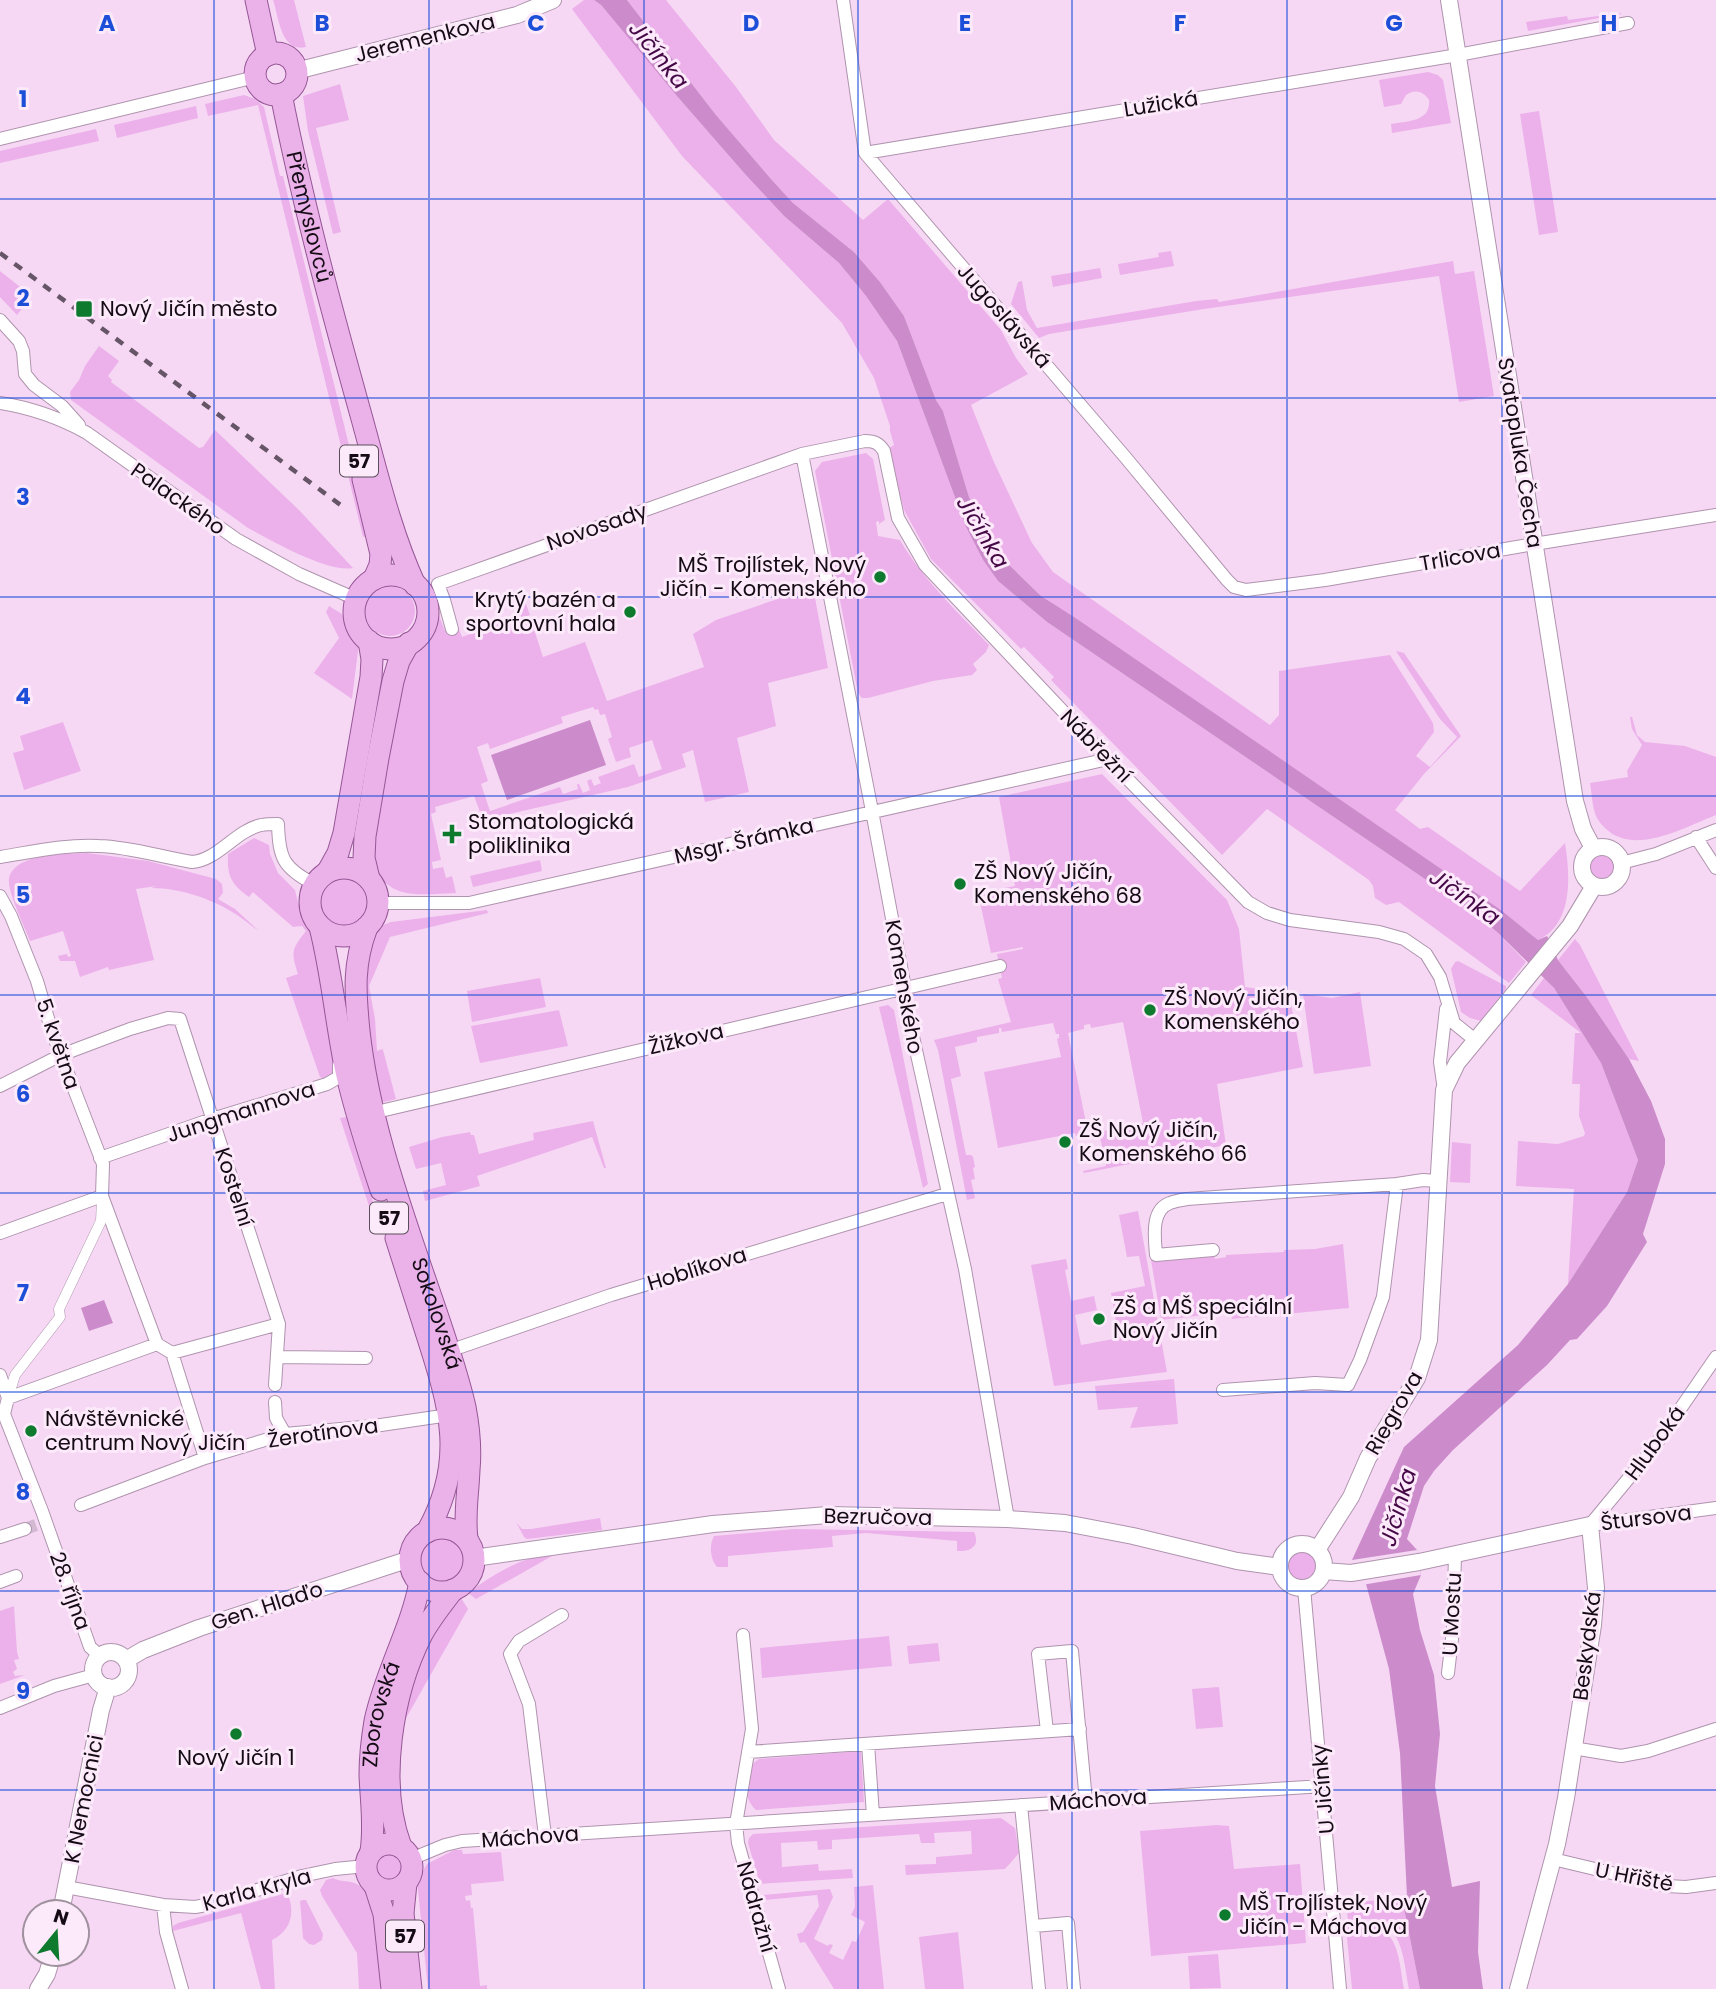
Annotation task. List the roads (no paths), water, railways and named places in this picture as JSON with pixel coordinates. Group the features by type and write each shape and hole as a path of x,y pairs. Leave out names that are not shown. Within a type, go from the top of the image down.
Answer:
{"main road":[{"path":"256,0 268,55"},
{"path":"277,53 293,62 296,71 293,85 281,94 263,90 255,77 257,65 268,55 277,53"},
{"name":"Přemyslovců","path":"281,94 339,339 378,483 415,585"},
{"name":"Přemyslovců","path":"339,339 351,427 380,548 380,565 374,579"},
{"path":"356,599 362,589 374,579 393,575 405,578 415,585 426,600 427,612 422,630 409,643 399,661 378,758 364,858 378,903"},
{"name":"57","path":"320,927 312,914 310,894 338,853 371,677 369,641 360,633 355,622 356,599"},
{"path":"369,641 391,648 409,643"},
{"path":"321,878 342,868 352,869 369,879"},
{"name":"57","path":"368,927 376,914 378,903"},
{"path":"320,927 329,933 344,936 368,927"},
{"name":"Sokolovská","path":"320,927 328,956 347,1073 360,1126 434,1355 449,1415 452,1452 450,1471 438,1511 427,1531"},
{"name":"Sokolovská","path":"368,927 360,944 356,984 361,1045 372,1113 459,1385 468,1429 469,1471 465,1517 471,1548"},
{"path":"427,1531 450,1528 459,1532 471,1548"},
{"name":"57","path":"410,1559 414,1545 427,1531"},
{"name":"57","path":"453,1590 462,1585 473,1568 471,1548"},
{"path":"410,1559 414,1574 420,1582 433,1590 453,1590"},
{"name":"Zborovská","path":"369,1859 373,1828 371,1750 375,1721 390,1671 416,1603 420,1582"},
{"name":"Zborovská","path":"406,1853 395,1826 390,1774 393,1724 413,1654 423,1632 453,1590"},
{"path":"369,1859 385,1844 392,1843 406,1853"},
{"name":"57","path":"406,1853 412,1870 406,1883 403,1913 411,1989"},
{"name":"57","path":"369,1859 368,1877 375,1886 384,1914 392,1989"},
{"name":"57","path":"375,1886 390,1890 406,1883"}],"street":[{"name":"Jeremenkova","path":"296,71 517,15 553,0"},
{"path":"843,0 864,153"},
{"name":"Svatopluka Čecha","path":"1449,0 1575,801 1583,829 1594,848"},
{"path":"1458,55 1628,23"},
{"name":"Lužická","path":"864,153 1458,55"},
{"path":"0,139 255,77"},
{"name":"Jugoslávská","path":"864,153 1227,580 1234,587 1246,590"},
{"path":"0,320 19,341 23,351 25,374 34,385 62,406 87,433"},
{"name":"Palackého","path":"0,403 46,413 87,433 236,539 299,574 356,599"},
{"path":"0,415 8,410 25,407"},
{"name":"Nábřežní","path":"802,454 865,441 879,444 885,456 898,518 925,565 1108,759 1248,902 1267,913 1290,920 1379,932 1404,939 1426,954 1440,977 1454,1023 1475,1040"},
{"name":"Novosady","path":"452,629 438,584 802,454"},
{"name":"Komenského","path":"802,454 872,811 905,988 905,1002 965,1269 1008,1520"},
{"name":"Trlicova","path":"1246,590 1325,580 1716,515"},
{"name":"Msgr. Šrámka","path":"378,903 469,903 1108,759"},
{"path":"0,857 42,850 98,846 198,862 247,830 262,824 278,824 279,846 284,861 304,878 321,878"},
{"path":"1621,863 1656,854 1716,830"},
{"path":"1696,837 1716,868"},
{"path":"1601,846 1613,850 1621,863 1616,881 1606,887 1594,886 1585,878 1581,867 1584,856 1601,846"},
{"name":"Riegrova","path":"1317,1550 1351,1497 1368,1458 1418,1378 1429,1340 1444,1090 1457,1063 1567,930 1594,886"},
{"name":"5. května","path":"0,896 11,916 37,981 61,1055 103,1164 102,1196 157,1344"},
{"name":"Žižkova","path":"372,1113 1000,966"},
{"name":"Jungmannova","path":"100,1158 337,1079 340,1072 333,1029 333,992"},
{"name":"Nábřežní","path":"1444,1090 1440,1062 1447,1002"},
{"name":"Kostelní","path":"61,1055 130,1029 168,1018 180,1019 279,1324 275,1385"},
{"path":"0,1086 61,1055"},
{"path":"1213,1250 1156,1255 1154,1228 1163,1207 1186,1199 1438,1181"},
{"path":"1223,1390 1315,1383 1348,1385 1383,1297 1397,1184"},
{"name":"Hoblíkova","path":"449,1351 611,1295 947,1194"},
{"path":"0,1233 102,1196 101,1221 59,1310 60,1317 15,1375 8,1398"},
{"path":"172,1353 279,1324"},
{"path":"8,1398 157,1344 172,1353 205,1458"},
{"path":"278,1357 366,1358"},
{"name":"Hluboká","path":"1590,1525 1652,1450 1716,1357"},
{"name":"28. října","path":"0,1375 8,1398 4,1414 36,1525 90,1647 100,1656"},
{"path":"275,1402 276,1418 285,1434"},
{"name":"Žerotínova","path":"81,1505 205,1458 285,1434 374,1426 449,1415"},
{"name":"Štursova","path":"1590,1525 1709,1510 1716,1500"},
{"name":"Bezručova","path":"471,1548 828,1515 1065,1523 1237,1561 1280,1567"},
{"path":"0,1537 36,1525"},
{"path":"1324,1571 1351,1573 1419,1562 1590,1525"},
{"name":"Beskydská","path":"1518,1989 1553,1859 1566,1798 1595,1607 1596,1588 1590,1525"},
{"path":"1307,1545 1317,1550 1323,1559 1324,1571 1317,1583 1304,1588 1293,1587 1287,1583 1280,1567 1284,1553 1293,1546 1307,1545"},
{"name":"U Mostu","path":"1448,1672 1453,1630 1455,1555"},
{"name":"Gen. Hlaďo","path":"127,1660 143,1650 198,1628 410,1559"},
{"path":"0,1582 16,1576"},
{"name":"U Jičínky","path":"1304,1588 1340,1989"},
{"path":"545,1836 529,1704 510,1654 519,1641 562,1615"},
{"path":"736,1824 752,1729 743,1635"},
{"path":"1046,1731 1038,1654 1072,1651 1086,1801"},
{"path":"114,1652 127,1660 128,1677 120,1686 102,1685 94,1675 94,1665 104,1653 114,1652"},
{"path":"0,1708 54,1686 94,1675"},
{"name":"K Nemocnici","path":"64,1898 108,1687"},
{"path":"748,1752 1080,1729"},
{"path":"1573,1748 1621,1756 1648,1751 1716,1729"},
{"path":"868,1744 873,1815"},
{"name":"Máchova","path":"406,1853 453,1843 545,1836 1322,1786"},
{"path":"1021,1805 1039,1989"},
{"name":"Nádražní","path":"736,1824 738,1843 779,1989"},
{"name":"Karla Kryla","path":"66,1887 163,1905 203,1905 369,1859"},
{"name":"U Hřiště","path":"1553,1859 1666,1886 1686,1887 1716,1883"},
{"path":"163,1905 166,1932 182,1989"},
{"path":"1034,1926 1068,1923 1074,1989"},
{"path":"38,1989 48,1968"}],"water":[{"name":"Jičínka","path":"594,0 627,0 716,115 771,179 793,203 854,252 880,282 904,316 936,400 943,411 969,497 1002,558 1041,596 1501,910 1538,940 1547,936 1558,960 1629,1059 1651,1101 1665,1139 1665,1164 1643,1234 1647,1242 1607,1306 1577,1339 1570,1340 1434,1471 1424,1486 1407,1539 1417,1550 1421,1575 1413,1594 1420,1630 1434,1675 1440,1734 1435,1786 1452,1887 1480,1881 1478,1952 1483,1989 1420,1989 1402,1898 1407,1897 1400,1753 1389,1669 1366,1584 1352,1560 1404,1447 1518,1345 1568,1284 1627,1192 1638,1160 1601,1063 1554,988 1497,932 1469,909 1047,622 998,581 983,560 966,527 897,341 866,296 839,263 784,216 744,173"},
{"path":"590,720 606,765 507,800 491,755"},
{"path":"104,1300 113,1323 89,1331 81,1308"}],"tunnel":[{"path":"25,1529 36,1525"}],"railway":[{"path":"0,253 346,509"}],"place":[{"name":"Nový Jičín město","path":"84,309"},
{"name":"MŠ Trojlístek, Nový Jičín - Komenského","path":"880,577"},
{"name":"Krytý bazén a sportovní hala","path":"630,612"},
{"name":"Stomatologická poliklinika","path":"452,834"},
{"name":"ZŠ Nový Jičín, Komenského 68","path":"960,884"},
{"name":"ZŠ Nový Jičín, Komenského","path":"1150,1010"},
{"name":"ZŠ Nový Jičín, Komenského 66","path":"1065,1142"},
{"name":"ZŠ a MŠ speciální Nový Jičín","path":"1099,1319"},
{"name":"Návštěvnické centrum Nový Jičín","path":"31,1431"},
{"name":"Nový Jičín 1","path":"236,1734"},
{"name":"MŠ Trojlístek, Nový Jičín - Máchova","path":"1225,1915"}]}
